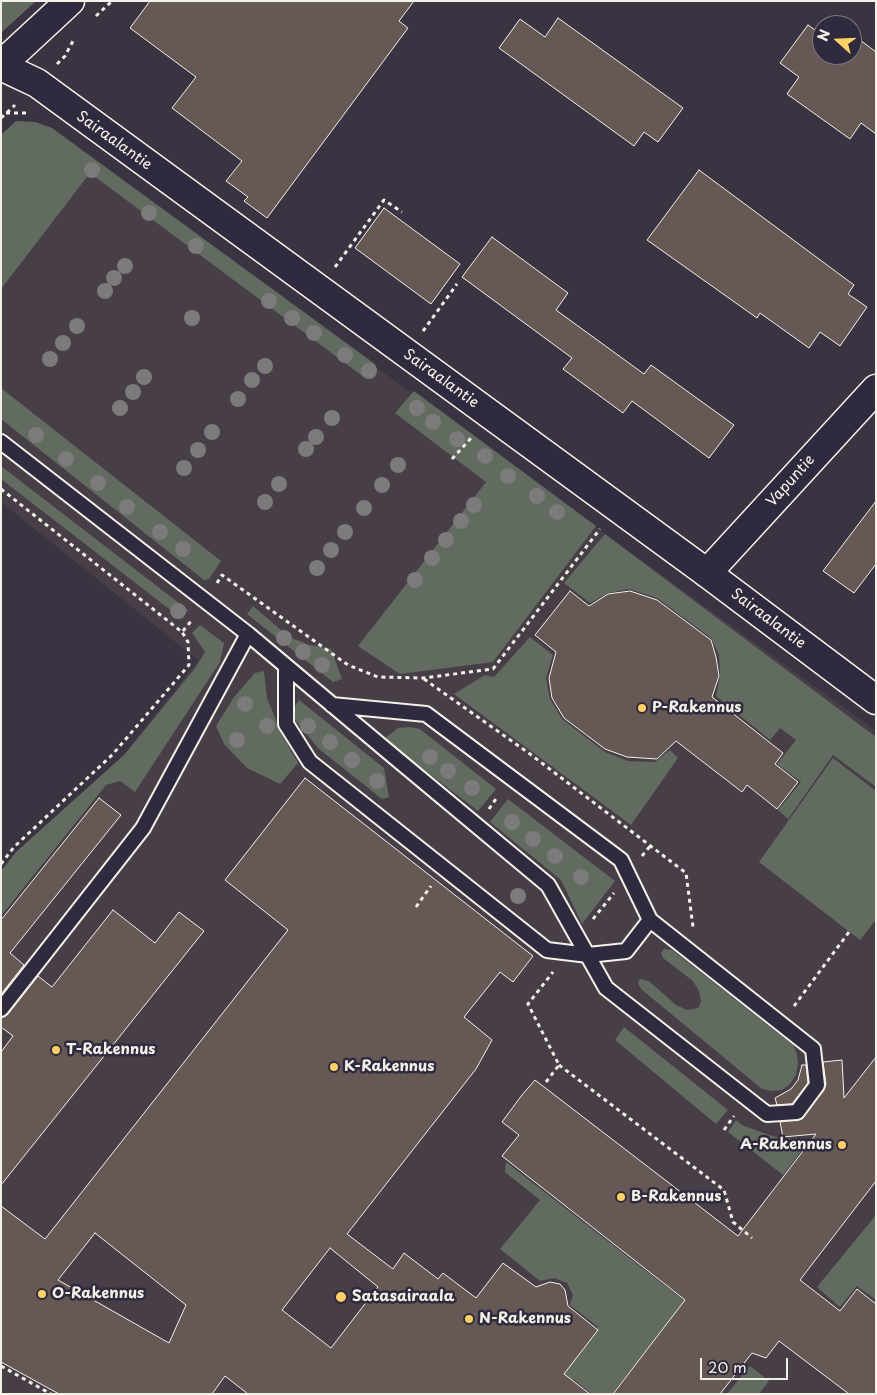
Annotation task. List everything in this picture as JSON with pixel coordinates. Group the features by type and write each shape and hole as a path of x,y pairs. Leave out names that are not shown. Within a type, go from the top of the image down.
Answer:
{"street":[{"path":"1,66 70,1"},
{"name":"Sairaalantie","path":"1,66 37,84 707,573 876,700"},
{"name":"Vapuntie","path":"707,573 876,389"}],"lane":[{"path":"1,442 248,634 286,667 548,885 606,988 767,1114 797,1112 817,1085 813,1049 650,920 621,860 426,714 332,705"},
{"path":"1,1009 142,828 248,634"},
{"path":"286,667 286,724 310,762 547,950 588,955 626,951 650,920"}],"path":[{"path":"1,118 6,113"},
{"path":"332,272 384,200 402,212"},
{"path":"419,335 457,284"},
{"path":"452,459 478,430"},
{"path":"1,490 182,632 188,642 189,665 113,754 14,847 1,864"},
{"path":"182,632 222,575 348,665 378,677 423,678 493,669 606,522"},
{"path":"423,678 530,754 686,873 693,927"},
{"path":"793,1007 849,932"},
{"path":"559,1065 724,1190 733,1222 752,1238"},
{"path":"724,1130 736,1114"},
{"path":"1,1366 51,1394"}],"shaded area":[{"path":"71,145 876,731 876,1394 1,1394 1,911 198,660 1,502 1,234"}],"green space":[{"path":"1,1 36,1 1,33"},
{"path":"16,121 35,122 52,128 375,364 377,369 373,376 365,378 90,173 1,289 1,135"},
{"path":"1,388 221,561 209,579 204,580 1,419"},
{"path":"414,391 596,526 493,662 400,674 358,646 486,482 395,413"},
{"path":"1,466 188,610 182,619 1,479"},
{"path":"605,534 876,737 876,787 833,755 788,819 778,810 801,782 777,764 796,740 780,728 770,740 716,696 720,676 719,655 711,638 657,598 629,589 608,593 590,603 564,583"},
{"path":"253,606 289,637 310,645 331,649 342,679 333,682 247,614"},
{"path":"200,625 224,643 220,662 135,792 120,781 106,785 1,916 1,871 16,852 125,754 196,667 205,652 192,633"},
{"path":"530,637 553,655 546,678 550,699 562,719 605,752 628,761 655,762 670,750 678,758 631,825 454,694 485,675 494,677"},
{"path":"264,671 267,698 282,735 298,763 280,784 247,768 224,744 216,726 234,697 255,673"},
{"path":"299,700 384,768 389,797 382,799 319,749 295,720 293,709"},
{"path":"410,727 420,729 496,789 478,811 384,739 398,728"},
{"path":"833,758 876,791 876,920 860,940 759,862"},
{"path":"508,799 615,881 582,924 561,880 490,822"},
{"path":"664,949 672,950 793,1045 797,1054 798,1064 796,1075 790,1084 782,1090 771,1091 762,1089 641,989 638,983 640,979 649,981 676,1005 687,1010 699,1007 701,1001 699,991 693,981 663,958 661,953"},
{"path":"624,1027 728,1110 716,1124 615,1040"},
{"path":"736,1120 742,1125 769,1135 783,1139 796,1138 806,1145 783,1175 728,1132"},
{"path":"506,1162 713,1323 700,1340 671,1318 612,1394 592,1394 573,1379 565,1391 554,1383 598,1327 570,1305 573,1295 567,1283 554,1278 540,1281 500,1249 540,1200 505,1172"},
{"path":"876,1215 876,1300 857,1286 840,1307 817,1287"},
{"path":"750,1366 769,1381 759,1394 727,1394"}],"building":[{"path":"150,1 414,1 399,21 408,28 267,218 244,201 248,197 226,181 242,161 172,108 196,77 130,28"},
{"path":"558,18 683,108 658,142 644,132 634,146 499,48 520,19 545,37"},
{"path":"808,25 812,28 812,65 862,65 862,42 876,52 876,134 861,123 850,139 787,94 799,77 780,63"},
{"path":"699,170 854,285 848,294 867,307 840,346 820,332 809,348 760,313 757,318 647,240"},
{"path":"384,208 460,264 431,304 355,248"},
{"path":"492,237 568,293 556,310 644,374 651,365 734,425 709,458 632,401 623,413 563,369 572,358 462,277"},
{"path":"876,501 876,564 854,593 823,571"},
{"name":"P-Rakennus","path":"570,591 589,606 608,594 630,591 657,600 711,640 719,676 712,697 783,753 775,764 798,782 777,809 747,785 742,792 676,741 657,759 627,757 605,749 564,718 552,698 549,678 556,652 535,635"},
{"name":"K-Rakennus","path":"305,778 533,956 513,982 500,972 464,1017 492,1040 476,1069 347,1234 393,1269 404,1253 438,1279 443,1273 476,1298 503,1263 536,1287 550,1282 560,1284 565,1290 568,1306 598,1330 564,1374 590,1394 248,1394 225,1376 212,1394 59,1394 1,1362 1,1206 45,1239 288,930 225,880","holes":["95,1233 186,1305 169,1343 58,1280","330,1248 378,1287 331,1348 282,1310"]},
{"path":"99,798 121,815 10,953 24,965 1,994 1,920"},
{"name":"T-Rakennus","path":"113,910 155,943 179,912 204,931 1,1185 1,1052 13,1036 1,1027 1,1018 8,1014 38,976 52,987"},
{"path":"876,1057 876,1181 800,1280 840,1311 857,1289 876,1304 876,1394 849,1394 779,1341 766,1358 752,1353 720,1394 613,1394 685,1300 502,1156 519,1135 502,1122 522,1095 535,1080 738,1236 816,1134 783,1137 780,1122 802,1119 824,1090 826,1084 823,1062 842,1060 844,1098"},
{"path":"802,1065 806,1065 808,1083 792,1104 777,1105 775,1098 791,1089 798,1080"}],"place":[{"name":"P-Rakennus","path":"642,708"},
{"name":"T-Rakennus","path":"56,1050"},
{"name":"K-Rakennus","path":"334,1067"},
{"name":"A-Rakennus","path":"842,1145"},
{"name":"B-Rakennus","path":"621,1197"},
{"name":"O-Rakennus","path":"42,1294"},
{"name":"Satasairaala","path":"341,1297"},
{"name":"N-Rakennus","path":"469,1319"}]}
